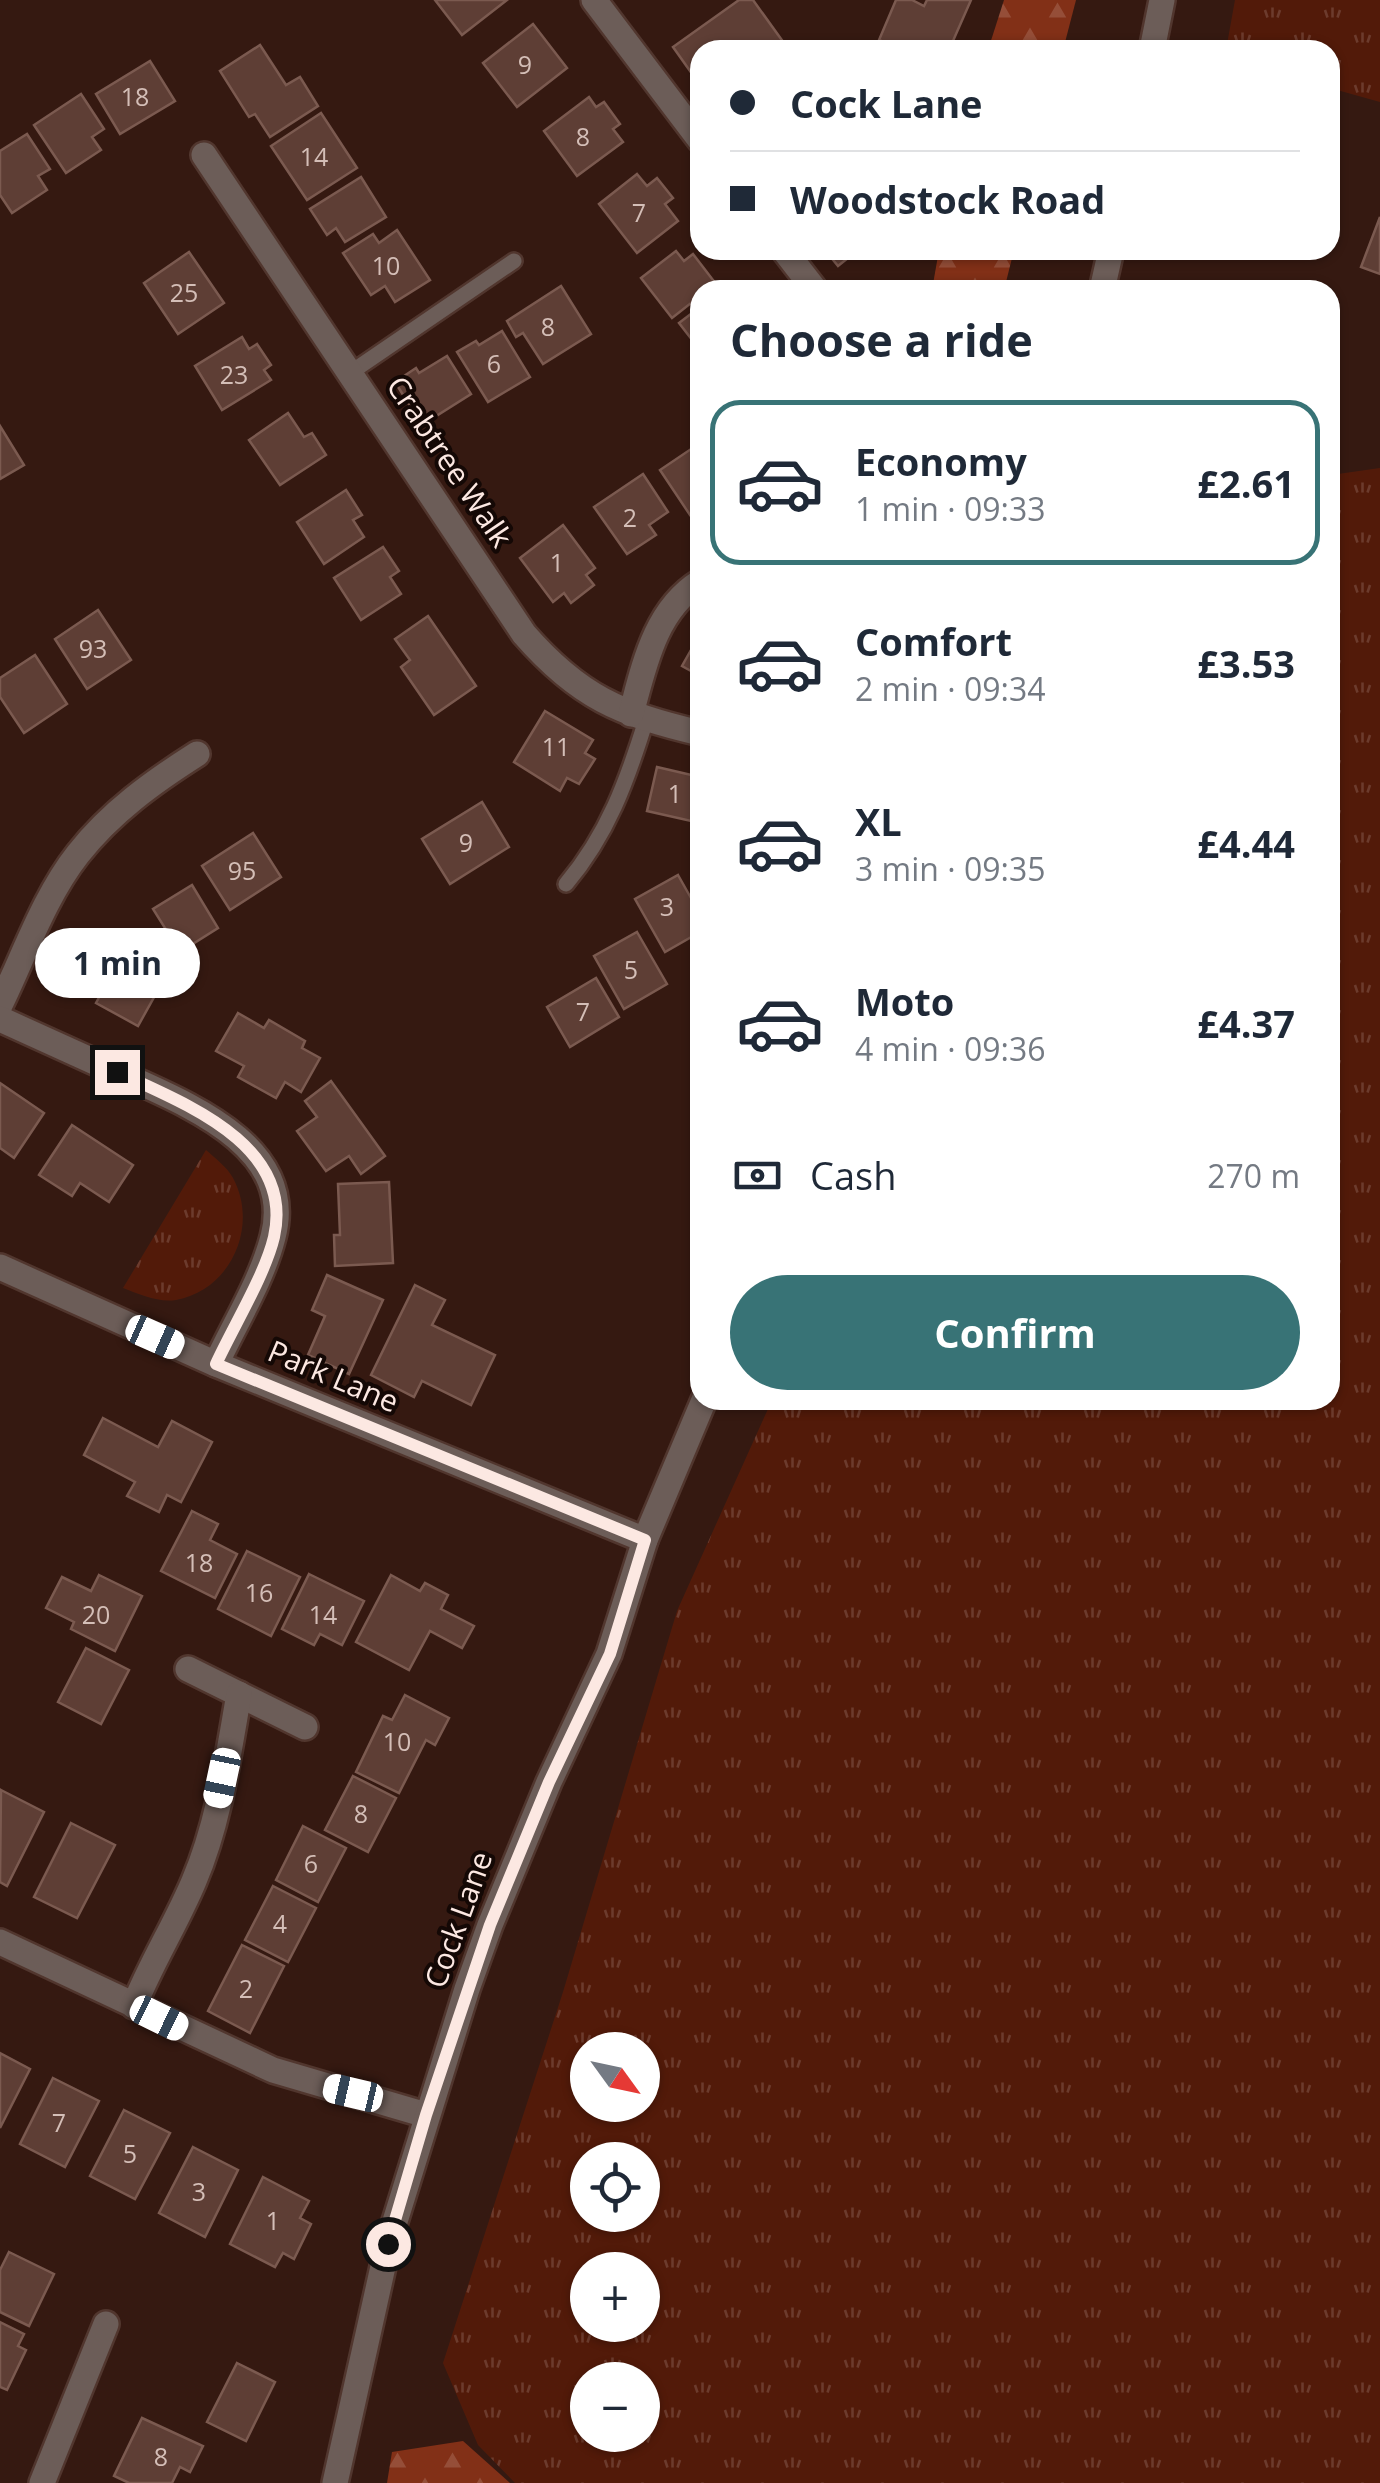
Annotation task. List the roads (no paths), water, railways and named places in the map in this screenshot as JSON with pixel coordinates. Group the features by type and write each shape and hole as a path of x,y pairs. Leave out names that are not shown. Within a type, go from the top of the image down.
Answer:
{"street":[{"path":"594,0 690,127"},
{"path":"1154,40 1162,0"},
{"name":"Crabtree Walk","path":"204,155 524,634 552,666 588,694 638,717 690,730"},
{"path":"792,260 807,280"},
{"path":"638,717 650,646 668,614 690,588"},
{"path":"0,1006 77,856 110,818 150,784 197,754"},
{"path":"0,1019 202,1113 236,1136 259,1161 272,1186 274,1236 216,1364"},
{"name":"Park Lane","path":"0,1267 216,1364 645,1540"},
{"name":"Cock Lane","path":"335,2483 388,2244 426,2115 490,1925 549,1782 610,1654 645,1540 700,1410"},
{"path":"188,1668 305,1727"},
{"path":"134,2006 199,1867 215,1812 239,1694"},
{"path":"0,1942 273,2070 426,2115"},
{"path":"42,2483 106,2324"}],"lane":[{"path":"350,373 514,261"},
{"path":"566,884 588,858 618,804 638,717"}]}
